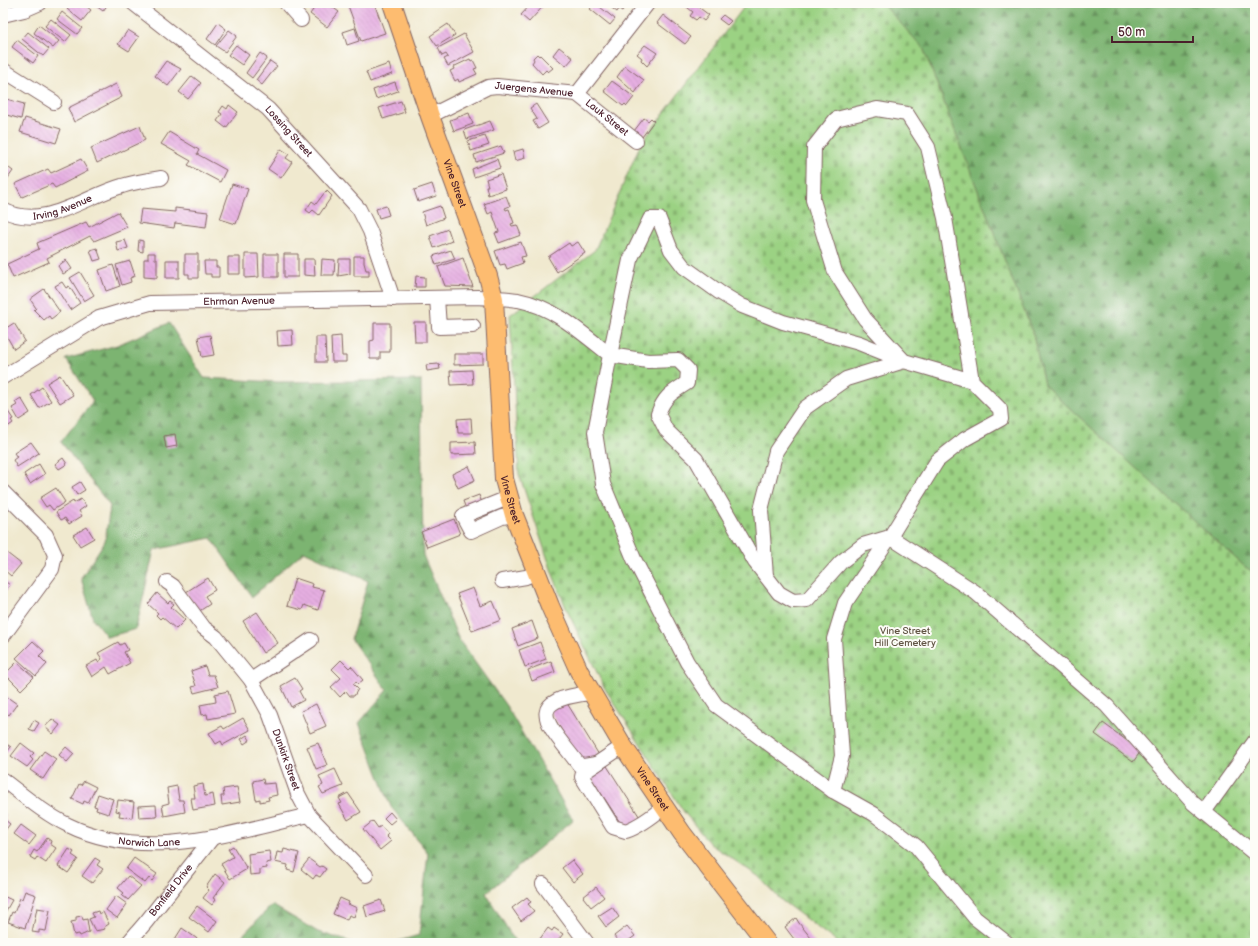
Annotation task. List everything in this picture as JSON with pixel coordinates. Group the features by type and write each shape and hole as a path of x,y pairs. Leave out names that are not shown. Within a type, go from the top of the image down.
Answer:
{"main road":[{"name":"Vine Street","path":"392,3 430,116 488,276 494,299 504,479 508,498 514,515 579,671 591,692 623,746 682,832 767,943"}],"street":[{"path":"3,15 24,10 40,3"},
{"name":"Lossing Street","path":"133,3 268,109 358,209 370,231 393,299"},
{"path":"286,3 301,20"},
{"name":"Juergens Avenue","path":"430,116 488,87 497,86 577,94 648,3"},
{"path":"3,70 54,102"},
{"name":"Lauk Street","path":"577,94 636,141"},
{"path":"904,361 865,319 835,272 813,200 814,147 836,119 877,109 907,114 928,147 945,218 972,381"},
{"name":"Irving Avenue","path":"3,210 22,217 41,217 121,186 161,178"},
{"path":"833,791 842,756 834,639 845,603 890,537 937,461 965,439 1001,419 1000,409 972,381 904,361 859,343 783,322 742,306 719,292 684,267 671,250 659,219 650,219 630,260 595,432 603,484 634,559 687,662 716,705 833,791 874,814 916,846 975,918 1007,943"},
{"path":"437,298 439,327 473,326"},
{"name":"Ehrman Avenue","path":"3,377 99,318 150,303 437,298 518,300 542,307 564,320 610,355"},
{"path":"610,355 648,361 678,360 688,370 687,383 673,392 662,402 658,414 666,430 696,458 754,562 779,593 793,601 808,600 841,562 863,545 890,537 975,592 1107,706 1192,803 1255,854"},
{"path":"766,576 761,510 776,451 805,408 846,379 904,361"},
{"path":"3,492 46,535 52,544 56,555 52,569 3,636"},
{"path":"508,498 463,516 471,531 502,517 514,515"},
{"path":"502,581 526,577 537,572"},
{"name":"Dunkirk Street","path":"167,582 173,586 204,628 216,637 251,680 270,715 298,794 309,815 366,875"},
{"path":"251,680 311,640"},
{"path":"591,692 556,700 548,705 546,715 556,735 579,765 584,766 598,763"},
{"path":"1204,812 1255,741"},
{"path":"623,746 583,774 582,777 613,827 626,831 633,828 665,806"},
{"name":"Norwich Lane","path":"3,780 46,812 67,825 105,839 144,845 168,844 213,837 309,815"},
{"name":"Bonfield Drive","path":"128,943 213,837"},
{"path":"543,884 587,943"}],"green space":[{"name":"Vine Street Hill Cemetery","path":"747,3 882,3 923,48 1033,334 1044,385 1245,567 1255,573 1255,943 838,943 781,900 758,876 710,844 684,812 604,687 566,608 552,572 519,474 510,315 595,250 640,145"},
{"path":"882,3 1255,3 1255,573 1245,567 1044,385 1033,334 923,48"},
{"path":"169,323 204,378 278,382 421,380 423,555 459,640 507,707 573,820 486,893 516,943 392,943 419,935 428,853 391,807 359,723 387,690 351,639 368,581 304,551 252,597 211,538 154,550 136,629 107,637 93,619 81,578 105,541 110,506 61,442 93,401 66,359 117,345"},
{"path":"272,905 318,932 354,943 235,943"}],"building":[{"path":"72,3 82,3 91,10 82,21 67,9"},
{"path":"92,3 106,3 108,4 103,11"},
{"path":"318,3 327,3 339,12 327,27 310,14"},
{"path":"347,3 374,3 385,33 361,41"},
{"path":"532,3 546,3 529,22 521,15"},
{"path":"595,3 615,19 610,25 590,9"},
{"path":"605,3 624,3 626,5 622,11 619,9 617,12"},
{"path":"682,3 693,3 709,15 704,21 699,17 696,20 690,16 693,12"},
{"path":"62,12 82,28 77,34 57,19"},
{"path":"663,15 691,37 685,44 657,23"},
{"path":"723,15 731,21 727,25 719,19"},
{"path":"51,19 71,35 65,42 45,26"},
{"path":"218,23 226,29 215,45 207,39"},
{"path":"448,24 455,35 437,46 430,36"},
{"path":"39,25 59,41 53,48 34,33"},
{"path":"355,28 359,41 347,45 343,32"},
{"path":"128,30 139,37 129,51 118,44"},
{"path":"229,30 237,36 225,52 216,46"},
{"path":"28,32 49,49 43,56 22,39"},
{"path":"464,34 474,52 448,66 444,59 448,57 446,54 442,56 438,48"},
{"path":"17,40 38,56 33,63 12,47"},
{"path":"236,45 249,55 242,65 228,55"},
{"path":"645,45 657,53 647,66 641,60 642,58 637,54"},
{"path":"559,47 573,58 566,66 553,55"},
{"path":"260,53 267,58 252,78 246,73"},
{"path":"537,54 539,56 540,55 553,68 548,72 546,70 542,74 532,63 534,60 533,58"},
{"path":"470,59 471,61 473,60 477,68 474,69 477,74 459,82 458,79 455,81 450,71 454,69 453,67"},
{"path":"166,61 181,69 168,86 155,76"},
{"path":"270,61 277,66 262,85 256,80"},
{"path":"389,64 392,74 370,82 366,72"},
{"path":"625,66 644,80 635,93 617,77"},
{"path":"192,76 201,83 188,99 179,92"},
{"path":"612,81 634,97 627,106 625,104 623,106 604,91"},
{"path":"395,82 398,91 376,99 373,90"},
{"path":"116,84 122,97 74,122 68,108"},
{"path":"3,98 24,104 21,119 3,114"},
{"path":"401,101 405,112 383,119 379,108"},
{"path":"536,104 548,123 538,129 533,121 537,119 530,108"},
{"path":"229,105 238,112 226,128 217,121 222,114 219,112 223,106 227,109"},
{"path":"469,113 473,124 454,131 450,120"},
{"path":"25,118 61,129 56,143 20,132"},
{"path":"644,118 648,121 651,118 654,121 642,137 634,131"},
{"path":"490,121 494,130 467,139 464,130"},
{"path":"140,126 145,140 97,163 91,148"},
{"path":"169,132 199,150 197,154 226,170 220,182 188,165 191,161 161,144"},
{"path":"485,136 489,145 471,151 468,141"},
{"path":"501,146 504,153 476,162 474,155"},
{"path":"281,149 289,154 286,158 292,162 281,178 268,169"},
{"path":"523,149 525,158 515,161 513,152"},
{"path":"81,159 88,171 55,188 52,184 22,197 15,184 48,169 51,173"},
{"path":"497,159 500,168 474,177 472,169"},
{"path":"5,165 13,171 3,185 3,167"},
{"path":"501,174 506,189 488,195 486,179"},
{"path":"232,184 248,189 236,224 220,219"},
{"path":"432,184 436,196 418,202 414,190"},
{"path":"327,191 332,196 319,215 313,210 310,213 306,210 312,201 316,204"},
{"path":"506,196 510,206 505,208 506,210 509,209 514,223 511,224 512,226 517,225 521,235 499,243 495,233 499,232 492,212 488,214 484,204"},
{"path":"386,206 389,215 379,218 376,209"},
{"path":"440,206 444,218 426,225 422,212"},
{"path":"175,208 208,212 206,227 175,223 174,228 139,223 141,209 175,212"},
{"path":"118,212 127,227 94,241 90,236 47,258 49,262 13,278 7,264 39,249 37,243 86,222 89,227"},
{"path":"448,229 452,241 434,248 430,236"},
{"path":"125,240 128,248 118,251 116,242"},
{"path":"139,240 143,241 143,252 138,251"},
{"path":"521,242 526,256 521,257 523,263 507,269 505,264 500,265 495,251"},
{"path":"578,242 585,253 557,272 548,257 569,243 571,246"},
{"path":"97,248 101,259 94,261 90,250"},
{"path":"451,250 455,259 436,265 433,256"},
{"path":"148,253 155,253 155,259 157,259 157,278 144,277 144,259 148,259"},
{"path":"185,254 198,254 198,278 189,278 189,274 185,274"},
{"path":"245,254 258,254 259,277 245,278"},
{"path":"264,254 278,254 278,277 264,277"},
{"path":"284,254 298,254 298,277 284,277"},
{"path":"354,256 364,256 364,263 366,270 369,270 369,276 354,276"},
{"path":"228,257 240,257 240,274 228,274"},
{"path":"463,258 473,287 445,286 438,267"},
{"path":"304,259 314,259 315,276 304,275"},
{"path":"322,259 335,260 334,275 321,275"},
{"path":"339,259 350,259 350,274 338,276"},
{"path":"66,260 72,269 63,274 58,266"},
{"path":"166,260 179,260 179,278 166,278"},
{"path":"130,261 135,276 130,278 131,282 122,285 116,265"},
{"path":"204,261 216,261 216,267 219,267 219,277 211,277 211,274 205,274"},
{"path":"113,265 120,286 106,291 99,270"},
{"path":"80,272 94,295 84,301 70,278"},
{"path":"416,276 425,277 425,287 415,287"},
{"path":"62,282 66,288 69,286 80,303 70,310 55,286"},
{"path":"44,289 60,312 51,319 49,316 44,320 34,310 36,308 30,299"},
{"path":"414,322 426,322 426,342 415,342"},
{"path":"14,323 25,341 14,349 3,330"},
{"path":"374,323 390,323 390,352 380,352 380,359 370,359 370,341 374,340"},
{"path":"292,330 293,345 278,346 277,331"},
{"path":"210,335 214,355 202,357 198,337"},
{"path":"341,336 342,356 346,356 346,362 332,362 331,337"},
{"path":"316,337 325,337 326,362 316,362"},
{"path":"454,354 483,354 483,364 454,365"},
{"path":"439,364 440,369 427,371 426,365"},
{"path":"472,370 473,384 451,385 450,371"},
{"path":"60,375 73,395 60,403 47,383"},
{"path":"42,387 51,401 39,408 31,395"},
{"path":"21,398 30,413 19,420 12,408 17,405 15,402"},
{"path":"7,410 13,419 11,420 13,423 3,430 3,413"},
{"path":"471,418 472,433 458,433 457,419"},
{"path":"175,434 177,446 166,448 164,436"},
{"path":"31,442 39,453 17,467 13,460 17,457 14,453"},
{"path":"475,442 476,454 451,455 451,443"},
{"path":"63,458 67,464 59,469 55,464"},
{"path":"39,464 45,474 30,484 24,474"},
{"path":"469,466 475,480 458,488 452,474"},
{"path":"80,482 85,490 77,495 72,487"},
{"path":"56,488 65,502 53,510 49,505 46,507 40,498"},
{"path":"479,495 482,503 466,509 463,501"},
{"path":"81,499 86,506 79,511 82,516 69,524 65,518 61,520 56,512 73,501 74,503"},
{"path":"454,519 460,534 427,547 421,532"},
{"path":"87,527 94,538 80,546 73,535"},
{"path":"3,550 21,564 11,576 3,569"},
{"path":"208,578 215,590 205,596 210,604 198,612 186,592"},
{"path":"295,578 313,584 312,587 324,590 318,610 304,605 302,610 287,606"},
{"path":"3,580 10,585 3,595"},
{"path":"473,588 480,606 493,601 501,620 472,631 457,594"},
{"path":"157,593 168,603 170,601 174,604 171,607 185,620 176,629 162,617 160,619 156,615 158,613 148,604"},
{"path":"257,612 278,643 263,653 243,621"},
{"path":"532,621 538,638 518,646 512,629"},
{"path":"33,641 44,651 39,656 47,664 36,676 16,658"},
{"path":"118,642 120,645 124,643 128,650 124,652 130,663 110,674 106,667 92,677 86,666 102,659 98,653"},
{"path":"540,642 546,659 525,667 519,650"},
{"path":"341,660 349,668 351,666 363,680 358,684 356,682 353,684 358,689 354,696 350,696 346,691 340,697 331,687 341,678 332,669"},
{"path":"551,661 555,672 532,681 528,670"},
{"path":"17,662 34,677 21,690 5,674"},
{"path":"205,666 208,675 214,675 218,687 194,693 192,687 196,686 191,671"},
{"path":"295,678 302,689 299,691 304,700 291,707 281,686"},
{"path":"228,691 235,714 208,719 207,714 202,715 200,705 216,702 215,694"},
{"path":"3,694 17,704 9,715 3,710"},
{"path":"565,700 599,755 583,764 549,710"},
{"path":"316,704 326,726 310,733 301,711"},
{"path":"243,718 250,730 223,745 221,741 216,744 209,733 222,726 224,729"},
{"path":"52,719 60,725 53,734 45,727"},
{"path":"34,720 39,723 34,731 29,729"},
{"path":"1103,723 1141,751 1133,762 1095,734"},
{"path":"247,735 250,740 244,744 241,739"},
{"path":"5,743 11,747 4,756 3,745"},
{"path":"21,743 34,753 30,757 33,760 27,767 11,756"},
{"path":"318,743 327,765 316,769 307,747"},
{"path":"66,747 74,754 67,762 59,755"},
{"path":"44,751 56,759 43,779 30,770"},
{"path":"607,766 641,819 625,830 590,776"},
{"path":"335,769 343,786 323,794 319,787 323,785 319,776"},
{"path":"263,779 264,784 275,783 277,795 268,797 269,800 260,802 260,799 256,800 253,781"},
{"path":"84,781 96,787 88,803 84,801 83,804 72,799 79,784 81,785"},
{"path":"203,784 205,796 213,794 215,806 193,810 191,798 195,798 193,786"},
{"path":"177,786 179,800 183,800 185,812 164,816 162,805 169,803 167,788"},
{"path":"237,787 240,802 222,805 221,796 224,796 223,789"},
{"path":"348,793 361,812 348,820 339,804 342,803 339,798"},
{"path":"98,794 113,799 108,814 96,810 97,807 94,806"},
{"path":"118,800 134,802 132,818 119,816 120,812 116,811"},
{"path":"156,805 157,817 139,818 138,806"},
{"path":"390,812 396,819 390,824 384,818"},
{"path":"3,813 6,815 4,819 10,824 3,833"},
{"path":"373,821 378,828 381,826 388,834 386,836 391,841 380,850 363,829"},
{"path":"21,825 36,836 29,845 14,834"},
{"path":"47,838 51,841 50,844 56,848 46,863 37,857 35,860 30,857 34,850 37,852"},
{"path":"233,846 247,869 230,879 221,864 233,857 228,849"},
{"path":"69,849 74,852 72,855 78,859 68,873 58,866"},
{"path":"284,849 299,853 294,872 287,870 288,865 275,862 277,852 283,853"},
{"path":"269,851 271,862 266,863 267,868 260,869 260,874 250,875 248,854"},
{"path":"95,858 100,861 97,865 103,869 92,883 82,876"},
{"path":"134,858 157,874 152,881 149,878 145,883 126,869"},
{"path":"309,859 320,867 322,866 326,869 320,877 316,875 313,879 301,869"},
{"path":"572,860 583,874 573,882 562,868"},
{"path":"215,874 225,882 213,898 216,900 212,905 203,898 209,890 206,887"},
{"path":"128,876 141,886 128,900 122,895 124,893 118,888"},
{"path":"596,887 604,897 591,907 583,897"},
{"path":"25,891 36,895 25,928 8,922 12,912 14,913 20,898 22,899"},
{"path":"3,896 12,900 3,916"},
{"path":"116,896 127,904 117,918 106,910"},
{"path":"527,897 531,902 528,904 534,911 521,921 512,908"},
{"path":"340,898 357,908 354,917 349,915 347,920 333,914"},
{"path":"381,900 385,911 367,917 364,906"},
{"path":"197,906 217,921 209,932 189,917"},
{"path":"612,907 619,917 606,927 598,916"},
{"path":"37,908 50,910 46,931 39,930 39,933 32,932"},
{"path":"98,911 99,914 103,912 109,924 104,927 105,929 95,931 89,919 94,917 92,913"},
{"path":"82,916 83,920 87,919 89,932 80,936 79,934 74,935 71,922 76,921 76,917"},
{"path":"796,918 815,943 797,943 785,927"},
{"path":"627,926 635,936 625,943 619,943 614,936"},
{"path":"182,928 203,943 180,943 175,939"},
{"path":"548,928 552,931 554,928 563,934 556,943 542,943 539,940"}]}
